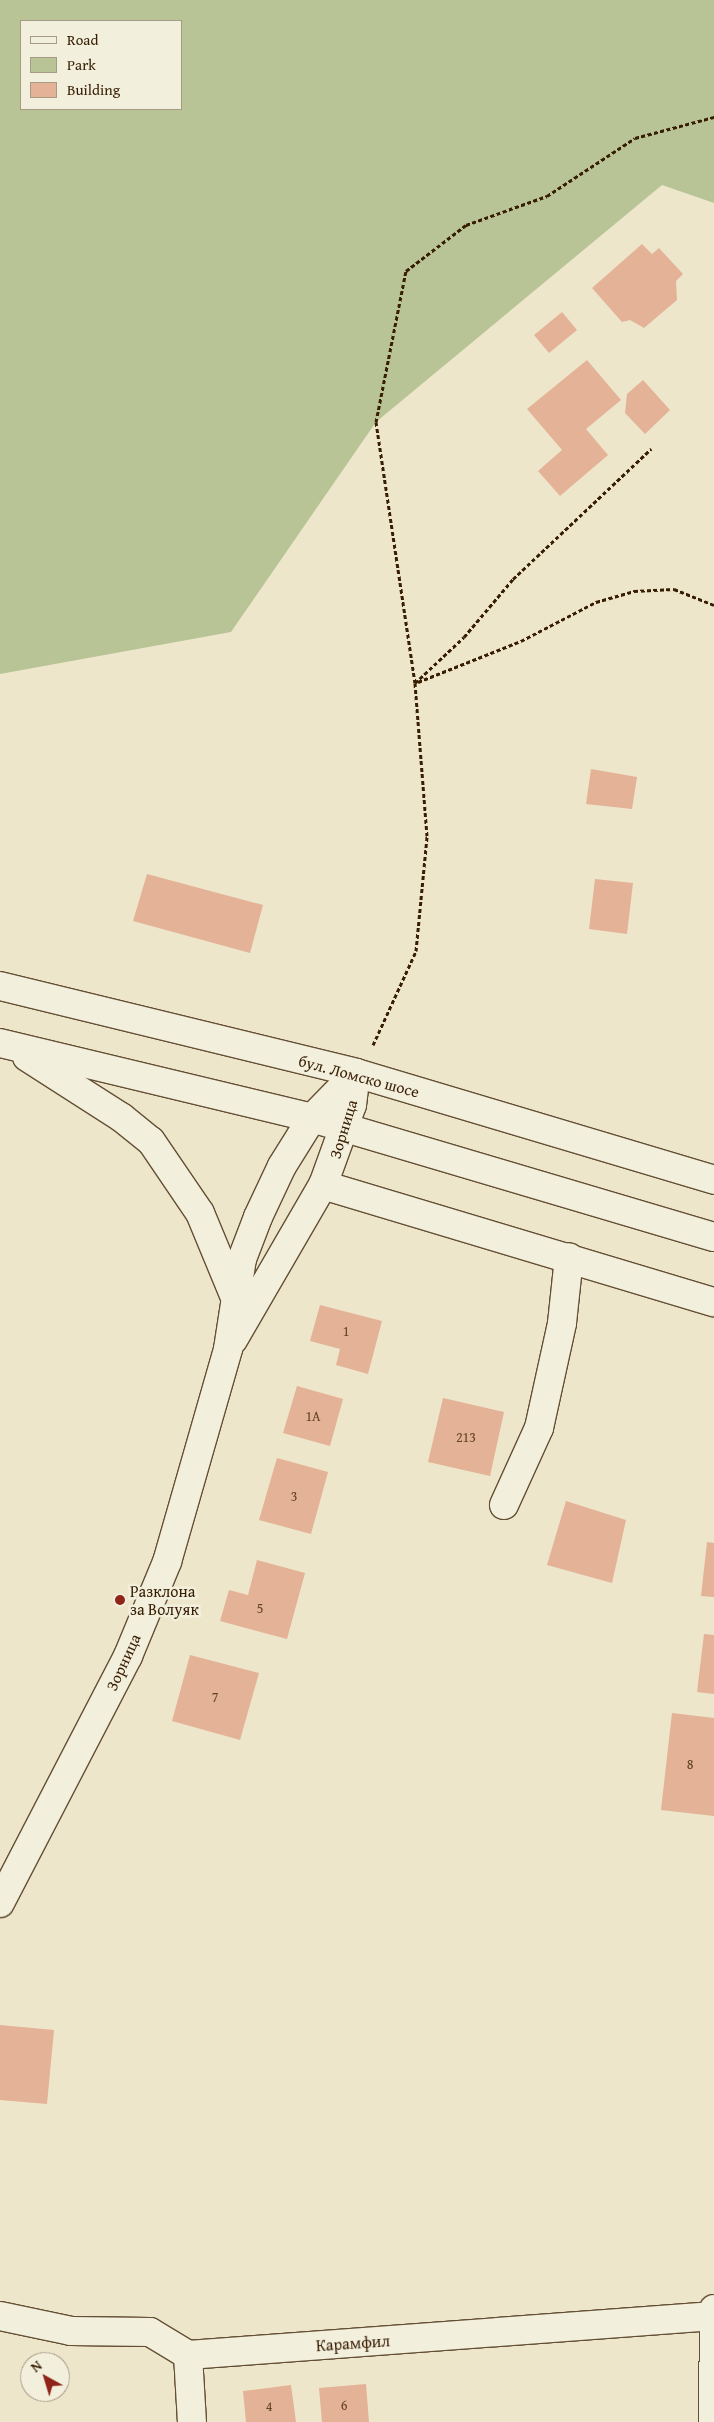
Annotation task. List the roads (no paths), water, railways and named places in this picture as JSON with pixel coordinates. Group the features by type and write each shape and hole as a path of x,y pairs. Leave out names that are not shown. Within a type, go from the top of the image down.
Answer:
{"street":[{"name":"бул. Ломско шосе","path":"0,986 356,1073 714,1180"},
{"path":"4,1044 312,1118 714,1237"},
{"path":"4,1044 121,1117 150,1141 200,1213 234,1295"},
{"name":"Зорница","path":"0,1903 128,1656 167,1562 228,1348 234,1295 242,1259 258,1218 282,1166 312,1118 356,1073"},
{"name":"Зорница","path":"228,1348 323,1185 352,1105 356,1073"},
{"path":"323,1185 569,1257 714,1302"},
{"path":"504,1505 539,1428 562,1323 569,1257"},
{"path":"713,2422 714,2314"},
{"name":"Карамфил","path":"188,2355 714,2314"},
{"path":"0,2316 71,2332 150,2332 188,2355 192,2422"}],"place":[{"name":"Разклона за Волуяк","path":"120,1600"}]}
